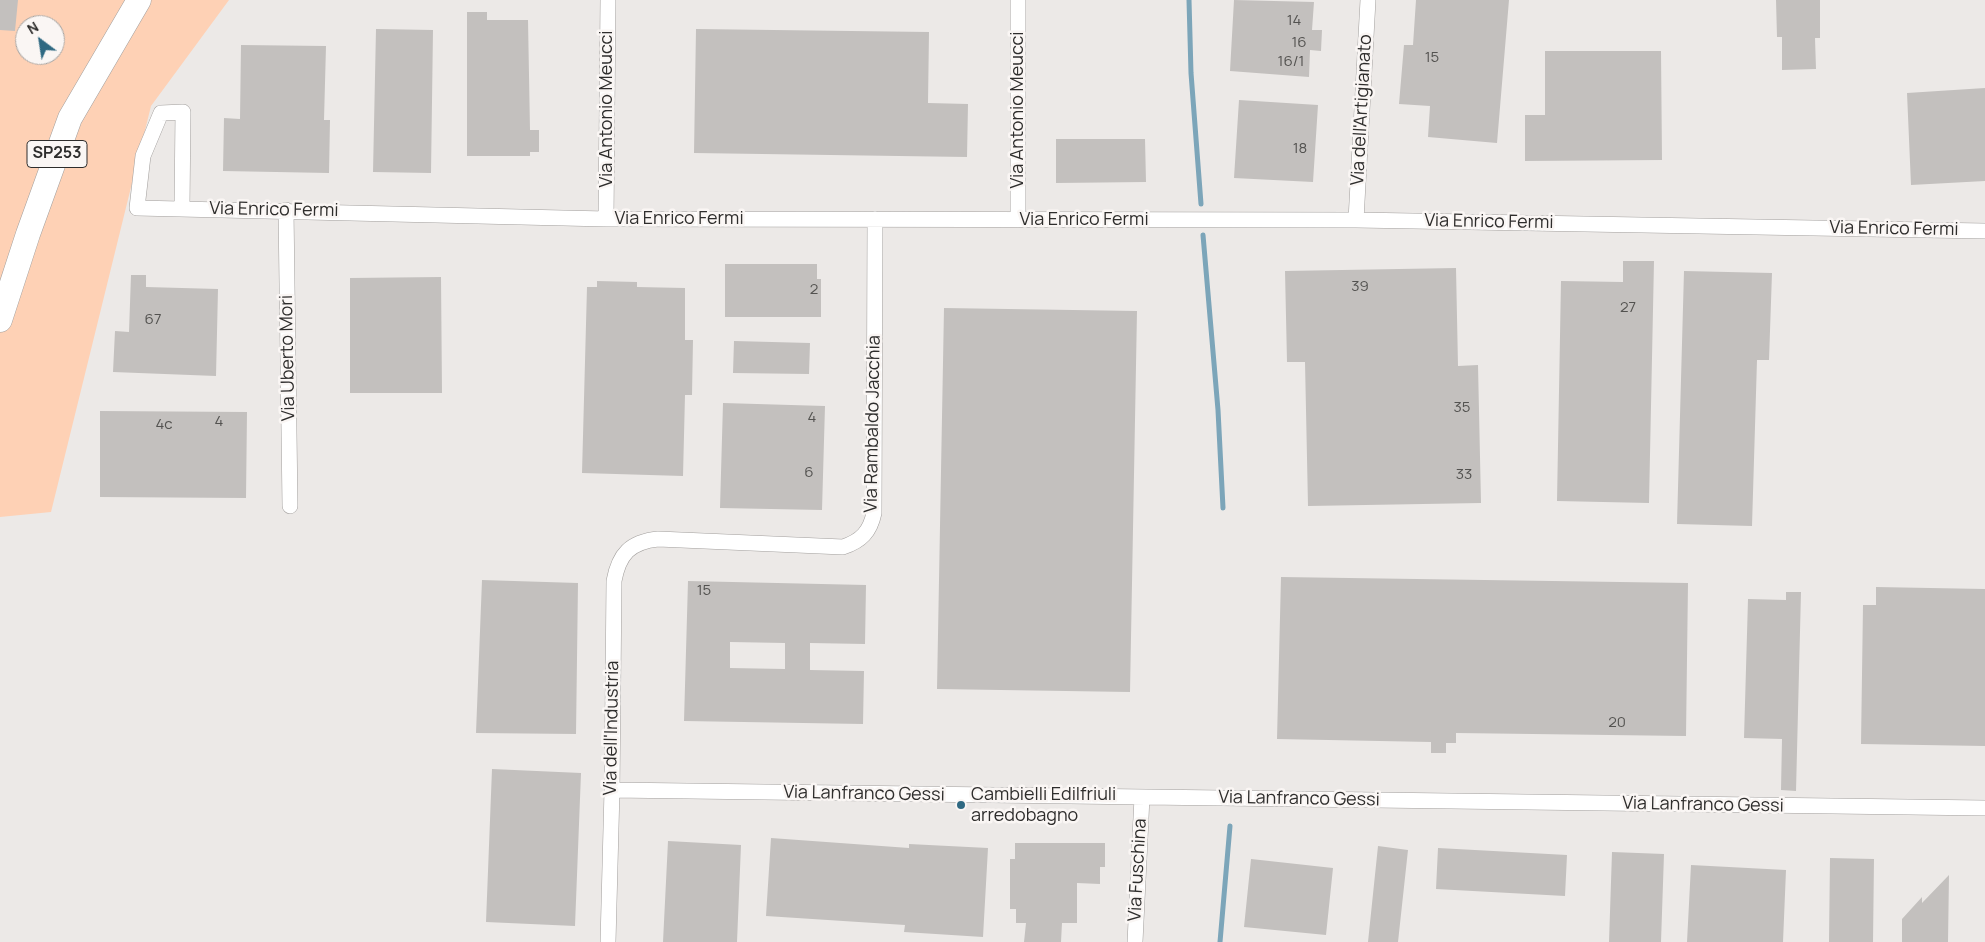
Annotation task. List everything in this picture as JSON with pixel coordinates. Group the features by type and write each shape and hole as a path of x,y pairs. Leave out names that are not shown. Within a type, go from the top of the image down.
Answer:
{"main road":[{"name":"SP253","path":"0,320 28,234 70,118 139,0"}],"street":[{"name":"Via Antonio Meucci","path":"606,219 608,0"},
{"name":"Via Antonio Meucci","path":"1018,0 1018,220"},
{"name":"Via dell'Artigianato","path":"1356,220 1368,0"},
{"name":"Via Enrico Fermi","path":"182,208 183,112 160,113 143,156 137,208 606,219 1356,220 1985,231"},
{"name":"Via Uberto Mori","path":"286,210 290,506"},
{"name":"Via Rambaldo Jacchia","path":"658,539 843,547 855,543 868,530 874,513 875,219"},
{"name":"Via dell'Industria","path":"608,942 614,581 616,568 622,556 632,546 644,540 658,539"},
{"name":"Via Lanfranco Gessi","path":"612,790 1985,808"},
{"name":"Via Fuschina","path":"1135,942 1142,797"}],"shaded area":[{"path":"0,0 229,0 151,106 51,512 0,517"}],"building":[{"path":"0,0 18,0 17,15 15,15 15,31 0,30"},
{"path":"1234,0 1314,2 1312,30 1322,30 1321,51 1310,50 1309,77 1230,71"},
{"path":"1416,0 1509,0 1497,143 1428,137 1430,106 1399,104 1404,45 1413,45"},
{"path":"1776,0 1820,0 1820,38 1815,38 1816,69 1782,70 1782,37 1777,37"},
{"path":"467,12 487,12 487,20 528,20 530,130 539,130 539,152 530,152 530,156 467,156"},
{"path":"376,29 433,30 431,173 373,172"},
{"path":"696,29 929,32 928,103 968,104 967,157 694,153"},
{"path":"241,45 326,46 324,120 330,120 329,173 223,171 224,118 240,119"},
{"path":"1545,51 1661,51 1662,160 1525,161 1525,115 1545,115"},
{"path":"1985,88 1985,181 1911,185 1907,93"},
{"path":"1239,100 1318,105 1313,182 1234,178"},
{"path":"1056,139 1145,139 1146,182 1056,183"},
{"path":"1623,261 1654,261 1649,503 1557,501 1561,281 1623,282"},
{"path":"725,264 817,264 817,279 821,279 821,317 725,317"},
{"path":"1456,268 1458,366 1478,365 1481,503 1308,506 1305,362 1287,362 1285,271"},
{"path":"1684,271 1772,273 1769,360 1757,360 1752,526 1677,524"},
{"path":"131,275 146,275 146,287 218,289 216,376 113,372 115,331 129,332"},
{"path":"441,277 442,393 350,393 350,278"},
{"path":"597,281 637,282 637,287 685,288 685,340 693,340 692,395 685,395 683,476 582,473 587,287 597,287"},
{"path":"944,308 1137,311 1130,692 937,689"},
{"path":"734,341 810,343 809,374 733,373"},
{"path":"723,403 825,406 822,510 720,508"},
{"path":"100,411 247,412 246,498 100,497"},
{"path":"1281,577 1688,583 1686,736 1456,733 1456,743 1446,743 1446,753 1431,753 1431,742 1277,739"},
{"path":"482,580 578,583 576,734 476,733"},
{"path":"688,581 866,585 865,644 810,643 810,670 864,671 863,724 684,721","holes":["730,642 785,643 785,669 730,668"]},
{"path":"1876,587 1985,589 1985,746 1861,744 1863,605 1876,605"},
{"path":"1786,592 1801,592 1796,791 1781,790 1782,739 1744,738 1748,599 1786,600"},
{"path":"492,769 581,773 575,926 486,922"},
{"path":"771,838 909,848 909,844 988,848 983,937 904,932 905,925 766,916"},
{"path":"668,841 741,845 737,942 663,942"},
{"path":"1015,843 1105,843 1105,867 1100,867 1100,884 1077,883 1077,923 1062,923 1061,942 1024,942 1026,923 1016,923 1016,909 1010,909 1010,859 1015,859"},
{"path":"1378,846 1408,850 1398,942 1368,942"},
{"path":"1438,848 1567,855 1565,896 1436,889"},
{"path":"1612,852 1664,854 1661,942 1609,942"},
{"path":"1830,858 1874,859 1873,942 1829,942"},
{"path":"1251,859 1333,868 1326,935 1244,927"},
{"path":"1691,865 1786,870 1783,942 1687,942"},
{"path":"1949,875 1948,942 1902,942 1902,919 1922,897 1922,903"}],"waterway":[{"path":"1189,0 1191,73 1201,204"},
{"path":"1203,235 1218,410 1223,508"},
{"path":"1220,942 1230,826"}],"place":[{"name":"Cambielli Edilfriuli arredobagno","path":"961,805"}]}
